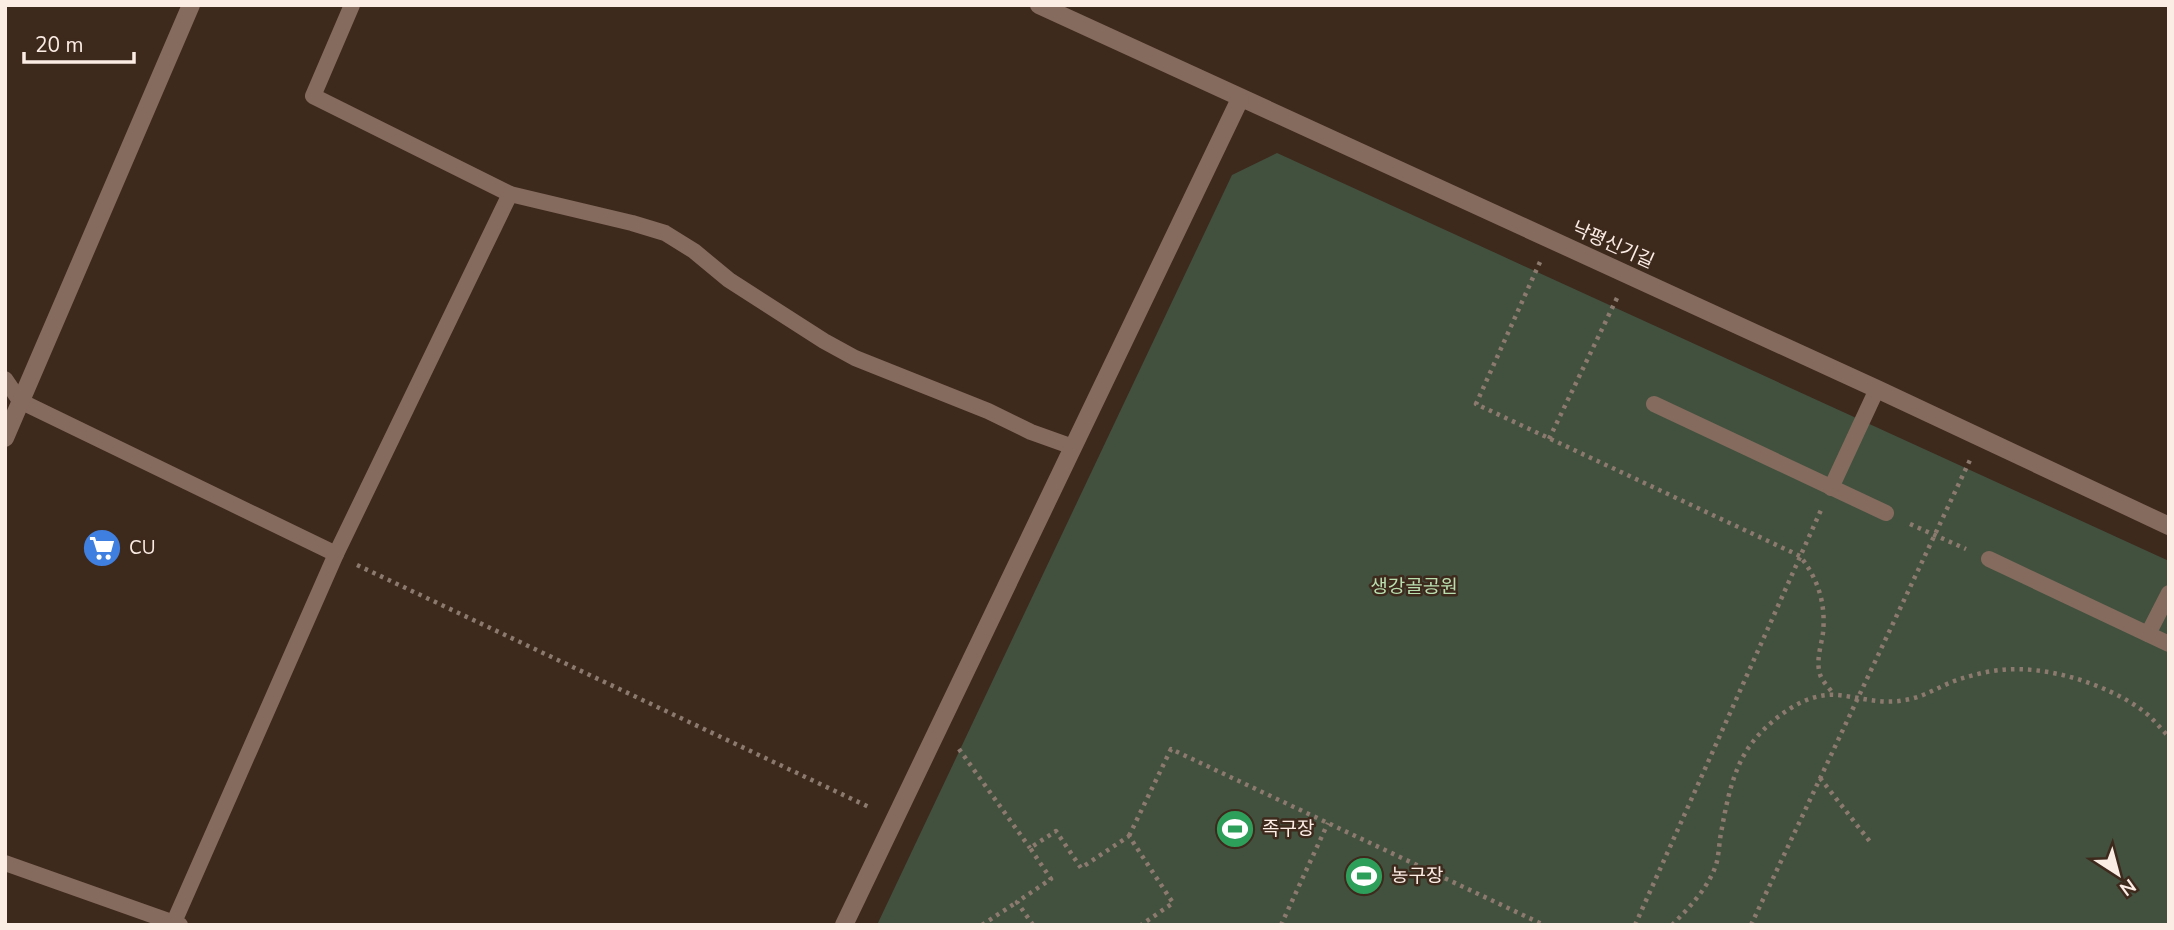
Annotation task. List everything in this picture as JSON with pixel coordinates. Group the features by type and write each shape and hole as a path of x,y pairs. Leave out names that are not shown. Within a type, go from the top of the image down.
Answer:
{"street":[{"path":"5,438 13,398 191,5"},
{"name":"낙평신기길","path":"1039,5 1877,388 2169,526"},
{"path":"844,925 1240,99"}],"lane":[{"path":"352,5 313,96 510,194 665,233 694,251 729,280 855,358 1073,447"},
{"path":"5,863 177,923 336,554 510,194"},
{"path":"5,379 13,398 336,554"},
{"path":"1831,488 1877,388"},
{"path":"1654,404 1886,513"},
{"path":"1989,559 2169,644"},
{"path":"2148,634 2169,593"}],"path":[{"path":"1550,240 1476,404 1800,556 1811,569 1820,589 1824,610 1818,657 1821,676 1834,695"},
{"path":"1549,439 1628,275"},
{"path":"1751,925 1980,437"},
{"path":"1635,925 1831,488"},
{"path":"1886,513 1989,559"},
{"path":"336,554 894,819"},
{"path":"1672,925 1703,890 1716,865 1727,796 1754,741 1770,724 1792,708 1814,697 1834,695 1882,702 1907,700 1958,680 2002,669 2037,671 2071,677 2112,692 2144,711 2169,737"},
{"path":"941,723 1051,879 982,925"},
{"path":"1030,848 1056,831 1081,868 1129,836 1171,749 1544,925"},
{"path":"1820,778 1871,844"},
{"path":"1281,925 1328,823"},
{"path":"1129,836 1174,903 1141,925"},
{"path":"1017,902 1033,925"}],"green space":[{"name":"생강골공원","path":"1277,153 2169,561 2169,925 877,925 1232,175"}],"place":[{"name":"CU","path":"102,548"},
{"name":"족구장","path":"1235,829"},
{"name":"농구장","path":"1364,876"}]}
